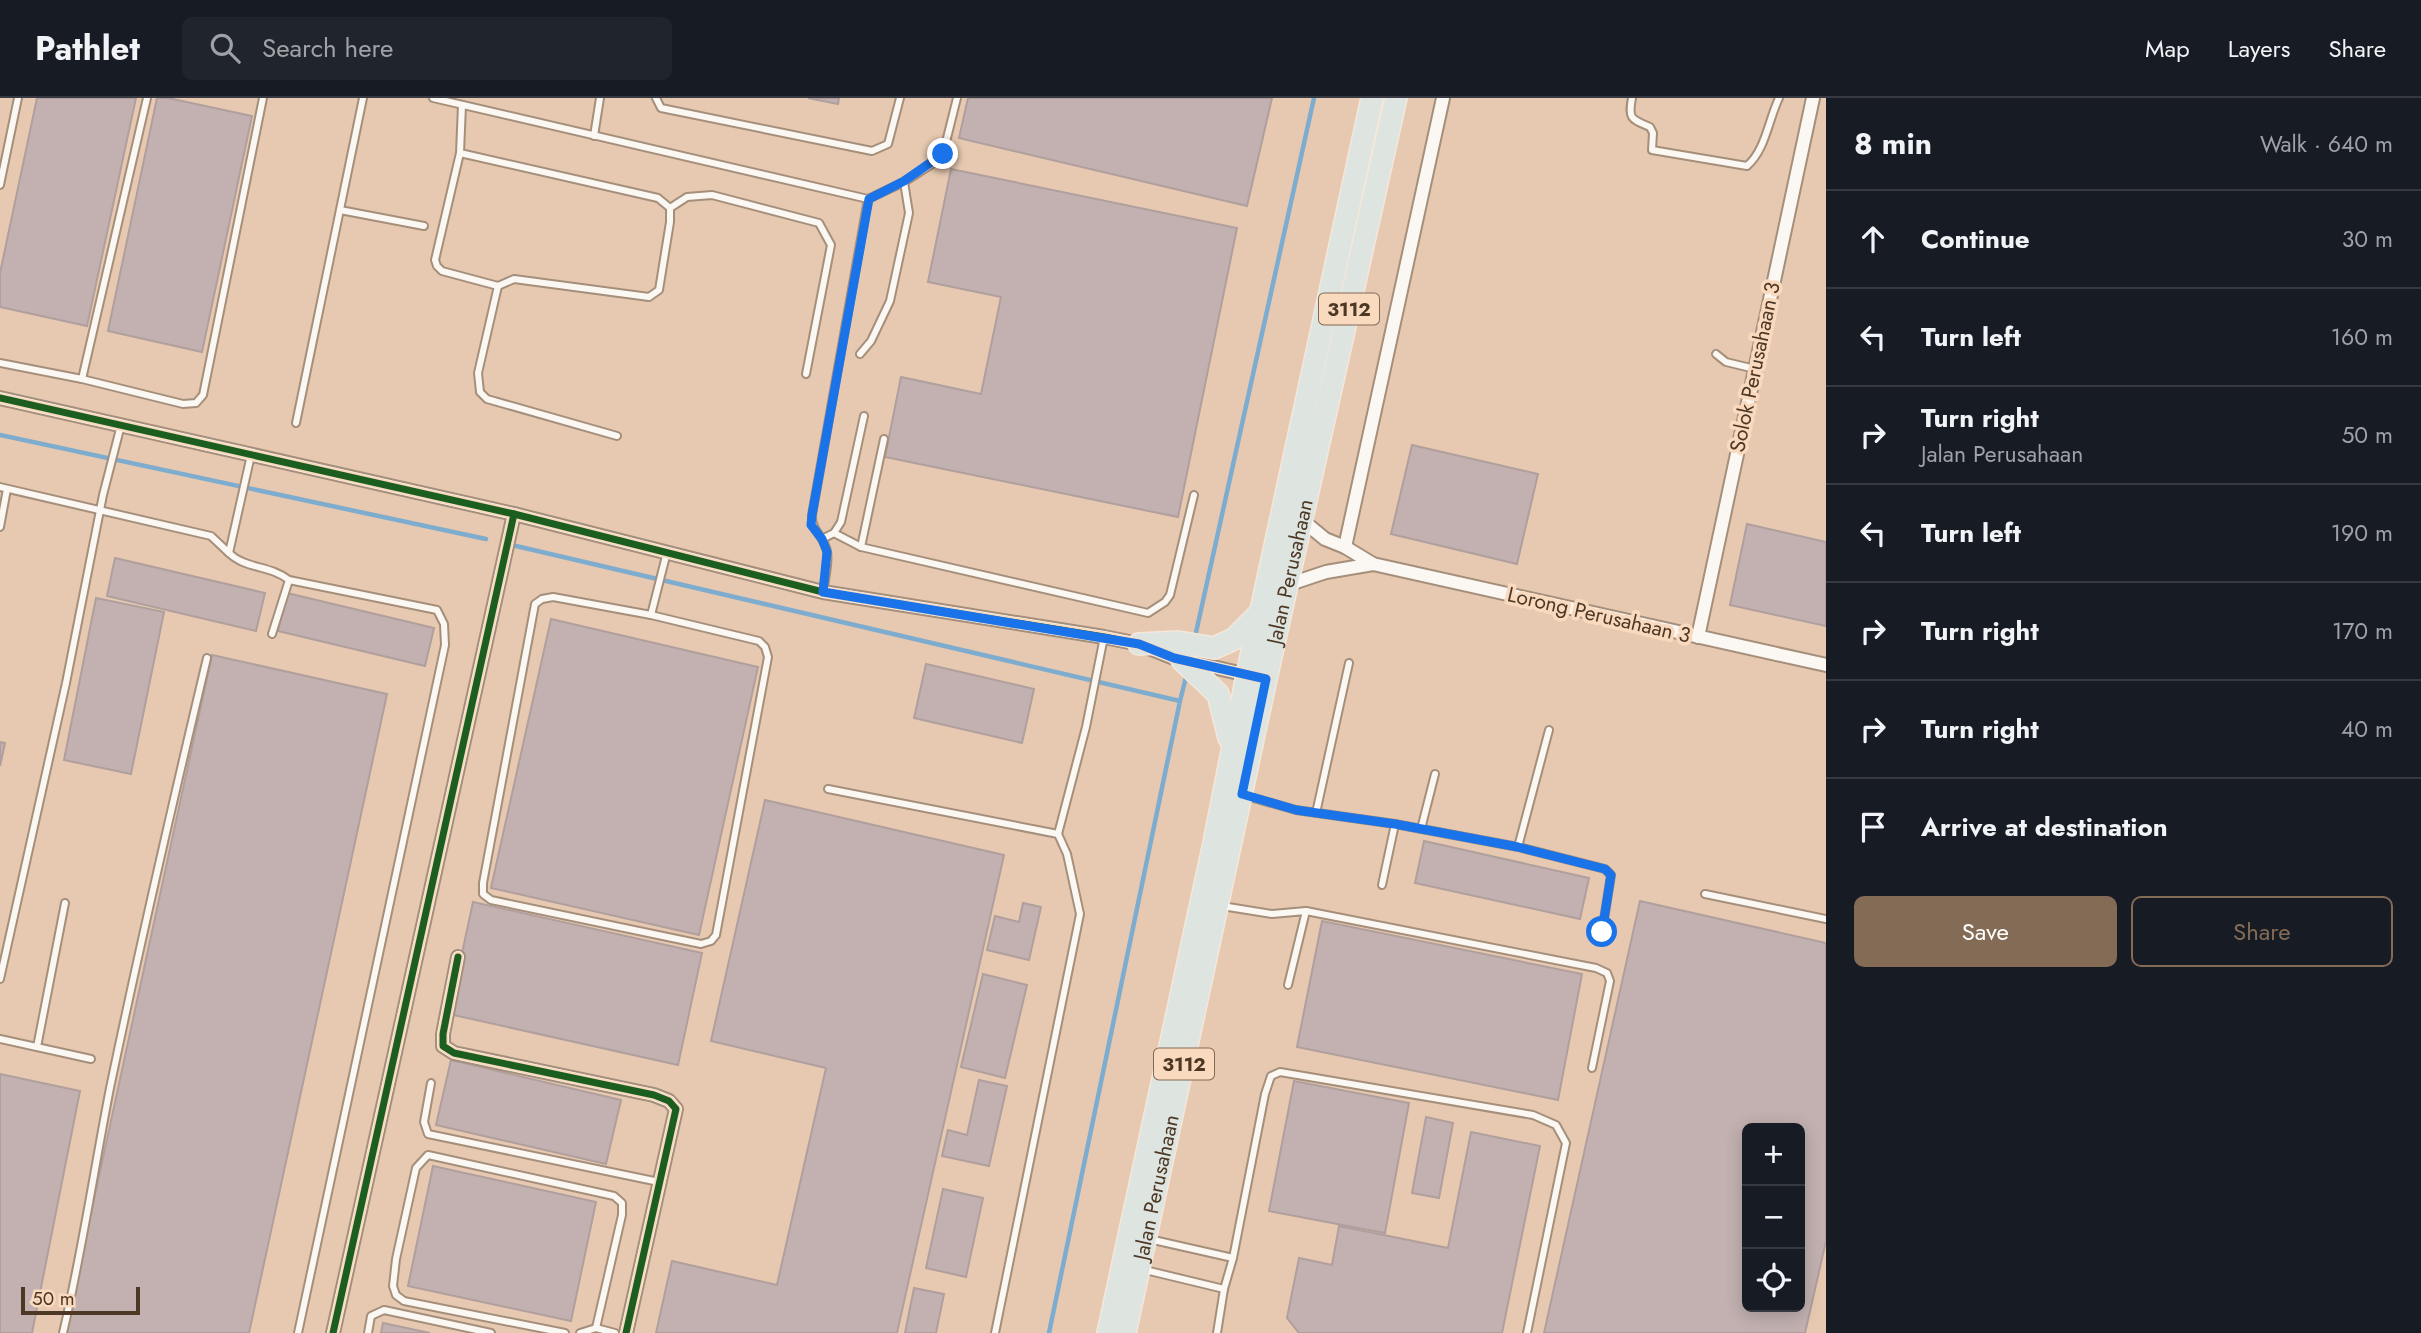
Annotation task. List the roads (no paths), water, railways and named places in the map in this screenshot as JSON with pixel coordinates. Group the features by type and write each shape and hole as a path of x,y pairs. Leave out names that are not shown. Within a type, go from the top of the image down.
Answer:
{"main road":[{"name":"Jalan Perusahaan","path":"1125,1333 1242,794 1262,611 1372,98"},
{"name":"Jalan Perusahaan","path":"1108,1333 1214,843 1231,751 1287,585 1396,98"},
{"path":"1210,665 1262,611"},
{"path":"1139,644 1210,665"},
{"path":"1178,654 1210,665"},
{"path":"1210,665 1231,751"}],"street":[{"path":"1345,547 1443,98"},
{"name":"Solok Perusahaan 3","path":"1698,637 1813,98"},
{"path":"0,398 514,514 823,592 1139,644"},
{"path":"333,1333 514,514"},
{"name":"Lorong Perusahaan 3","path":"1302,520 1325,539 1345,547 1373,564 1826,665"},
{"name":"Lorong Perusahaan 3","path":"1287,585 1326,572 1373,564"},
{"path":"1210,665 1256,677"},
{"path":"458,957 443,1046 454,1053 654,1095 669,1101 676,1109 626,1333"}],"lane":[{"path":"0,185 18,98"},
{"path":"82,379 146,98"},
{"path":"0,363 82,379 183,404 196,404 203,395 264,98"},
{"path":"296,423 363,98"},
{"path":"433,98 869,199 904,181 943,154 957,98"},
{"path":"594,136 600,98"},
{"path":"656,98 662,108 872,151 888,145 900,98"},
{"path":"1632,98 1629,113 1633,120 1650,127 1653,133 1653,150 1747,166 1758,156 1779,98"},
{"path":"460,153 659,198 670,208 670,222 659,290 649,297 514,279 498,286 442,271 437,267 435,260 460,153 462,105"},
{"path":"860,354 871,341 890,301 909,213 904,181"},
{"path":"670,208 687,197 712,195 820,223 831,245 806,374"},
{"path":"823,592 827,552 822,539 811,525 812,515 869,199"},
{"path":"340,211 424,226"},
{"path":"498,286 478,373 481,392 487,399 617,436"},
{"path":"1716,354 1727,362 1755,369"},
{"path":"822,539 834,533 841,522 864,416"},
{"path":"0,979 66,683 103,495 121,425"},
{"path":"861,547 884,439"},
{"path":"229,553 251,455"},
{"path":"0,527 4,488 211,536 236,560 278,571 289,580 437,610 444,624 445,645 298,1333"},
{"path":"834,533 861,547 1148,612 1165,602 1170,595 1194,495"},
{"path":"652,615 667,552"},
{"path":"272,634 289,580"},
{"path":"553,597 652,615 759,641 765,646 768,657 716,935 711,941 701,944 491,900 483,894 535,604 542,599 553,597"},
{"path":"995,1333 1080,914 1067,854 1058,835 1086,727 1104,637"},
{"path":"63,1333 110,1090 159,859 206,658"},
{"path":"1316,813 1349,663"},
{"path":"1518,847 1549,730"},
{"path":"1422,829 1434,774"},
{"path":"828,789 1058,835"},
{"path":"1242,794 1316,813 1395,824 1518,847 1605,869 1611,875 1602,932"},
{"path":"1382,885 1395,824"},
{"path":"1705,894 1826,919"},
{"path":"37,1047 65,903"},
{"path":"1217,905 1272,914 1306,911 1596,968 1607,973 1610,981 1592,1068"},
{"path":"1287,985 1306,911"},
{"path":"0,1039 91,1059"},
{"path":"1217,1333 1265,1094 1271,1076 1280,1072 1533,1115 1556,1125 1566,1143 1527,1333"},
{"path":"431,1083 424,1122 428,1134 659,1182"},
{"path":"565,1333 404,1301 396,1295 393,1286 396,1259 413,1181 416,1168 428,1154 614,1196 622,1203 622,1215 596,1328"},
{"path":"1147,1238 1233,1258"},
{"path":"1139,1269 1224,1289"},
{"path":"368,1333 371,1316 384,1310 491,1333"},
{"path":"580,1333 596,1328 615,1333"}],"waterway":[{"path":"1195,637 1314,98"},
{"path":"0,435 486,539"},
{"path":"516,546 1180,701 1049,1333"},
{"path":"1180,701 1187,673"}]}
